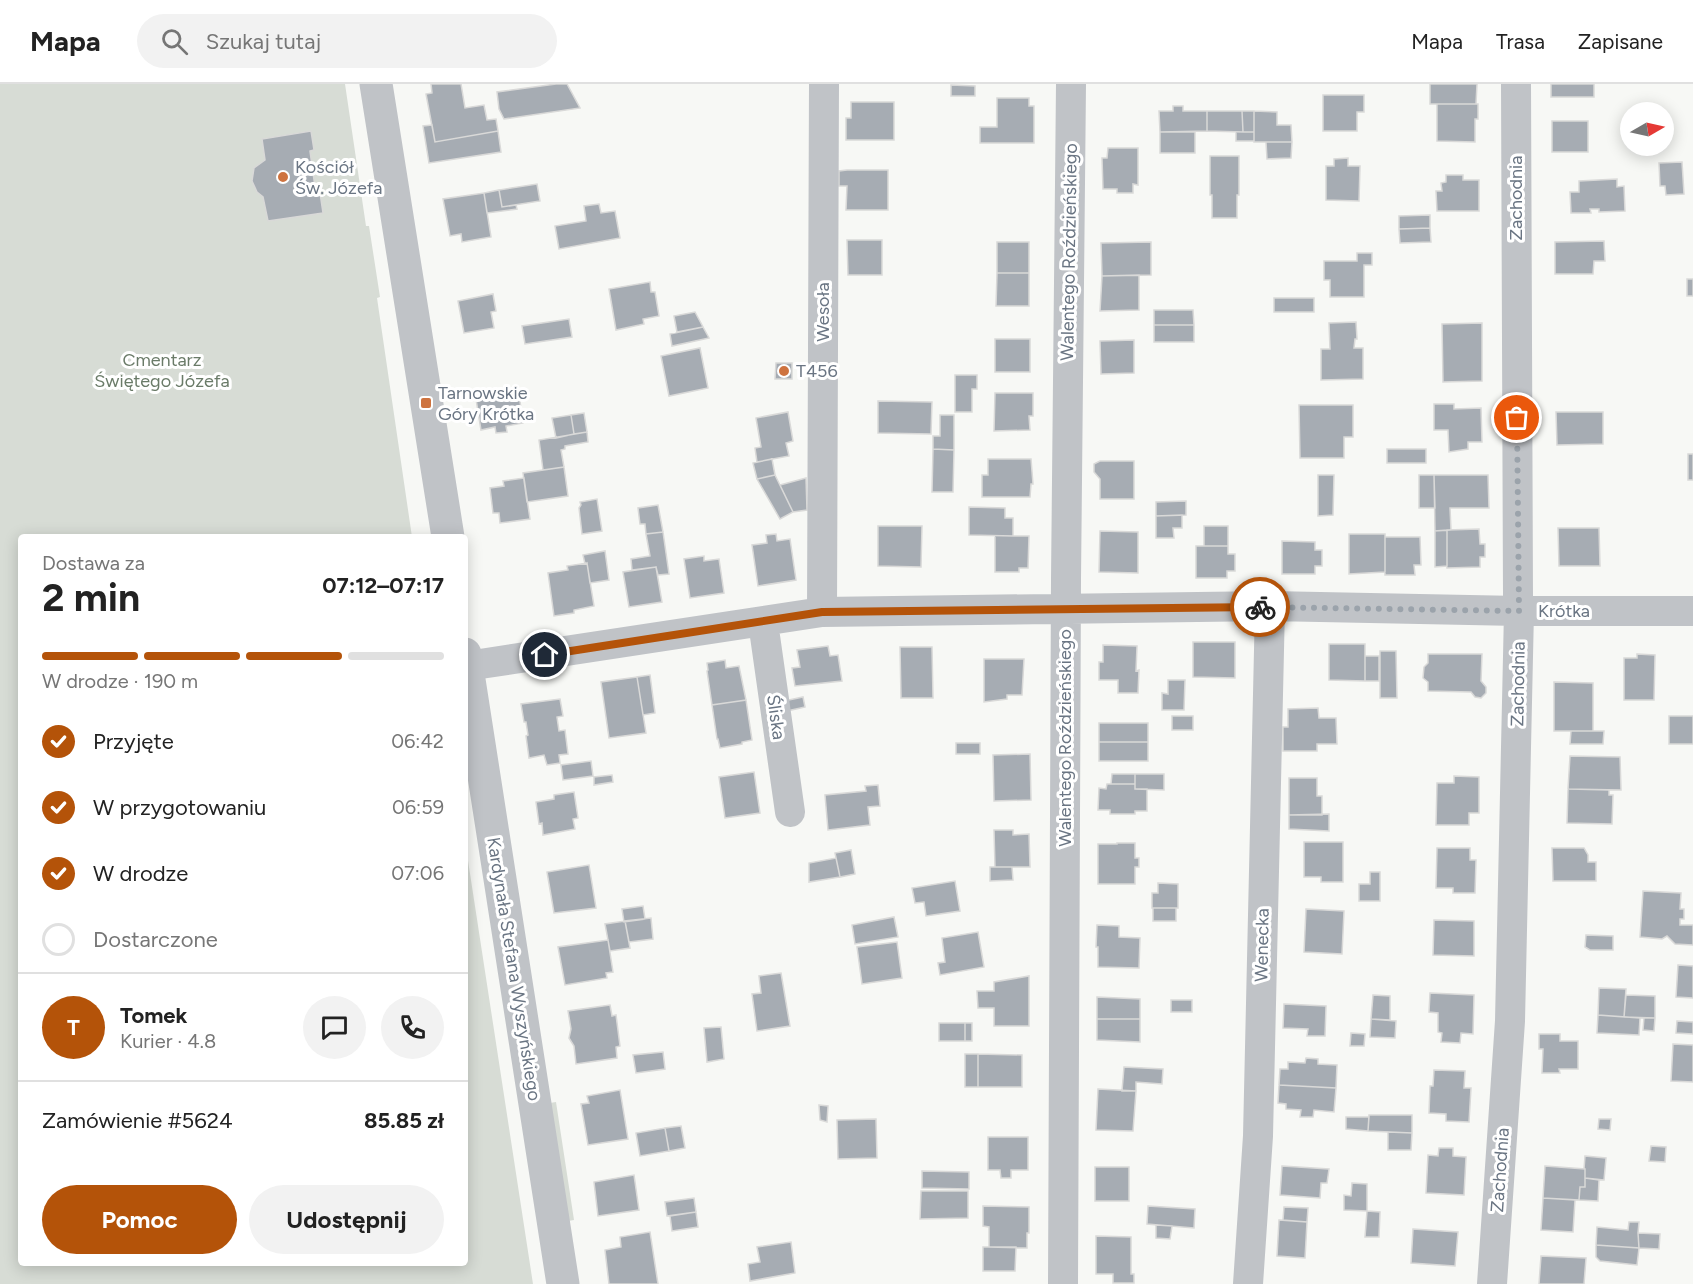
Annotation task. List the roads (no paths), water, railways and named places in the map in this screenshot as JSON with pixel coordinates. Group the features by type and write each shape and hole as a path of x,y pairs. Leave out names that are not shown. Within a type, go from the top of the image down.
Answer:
{"street":[{"path":"376,84 448,534"},
{"name":"Wesoła","path":"822,612 824,84"},
{"name":"Walentego Roździeńskiego","path":"1063,1284 1071,84"},
{"name":"Zachodnia","path":"1492,1284 1510,1021 1519,611 1516,84"},
{"name":"Krótka","path":"468,660 763,622 822,612 1270,606 1519,611 1693,611"},
{"name":"Wenecka","path":"1248,1284 1258,1136 1270,606"},
{"name":"Śliska","path":"763,622 790,812"},
{"name":"Kardynała Stefana Wyszyńskiego","path":"468,673 563,1284"}],"place":[{"name":"Kościół Św. Józefa","path":"283,177"},
{"name":"T456","path":"784,371"},
{"name":"Tarnowskie Góry Krótka","path":"426,403"}],"park label":[{"name":"Cmentarz Świętego Józefa","path":"162,370"}]}
